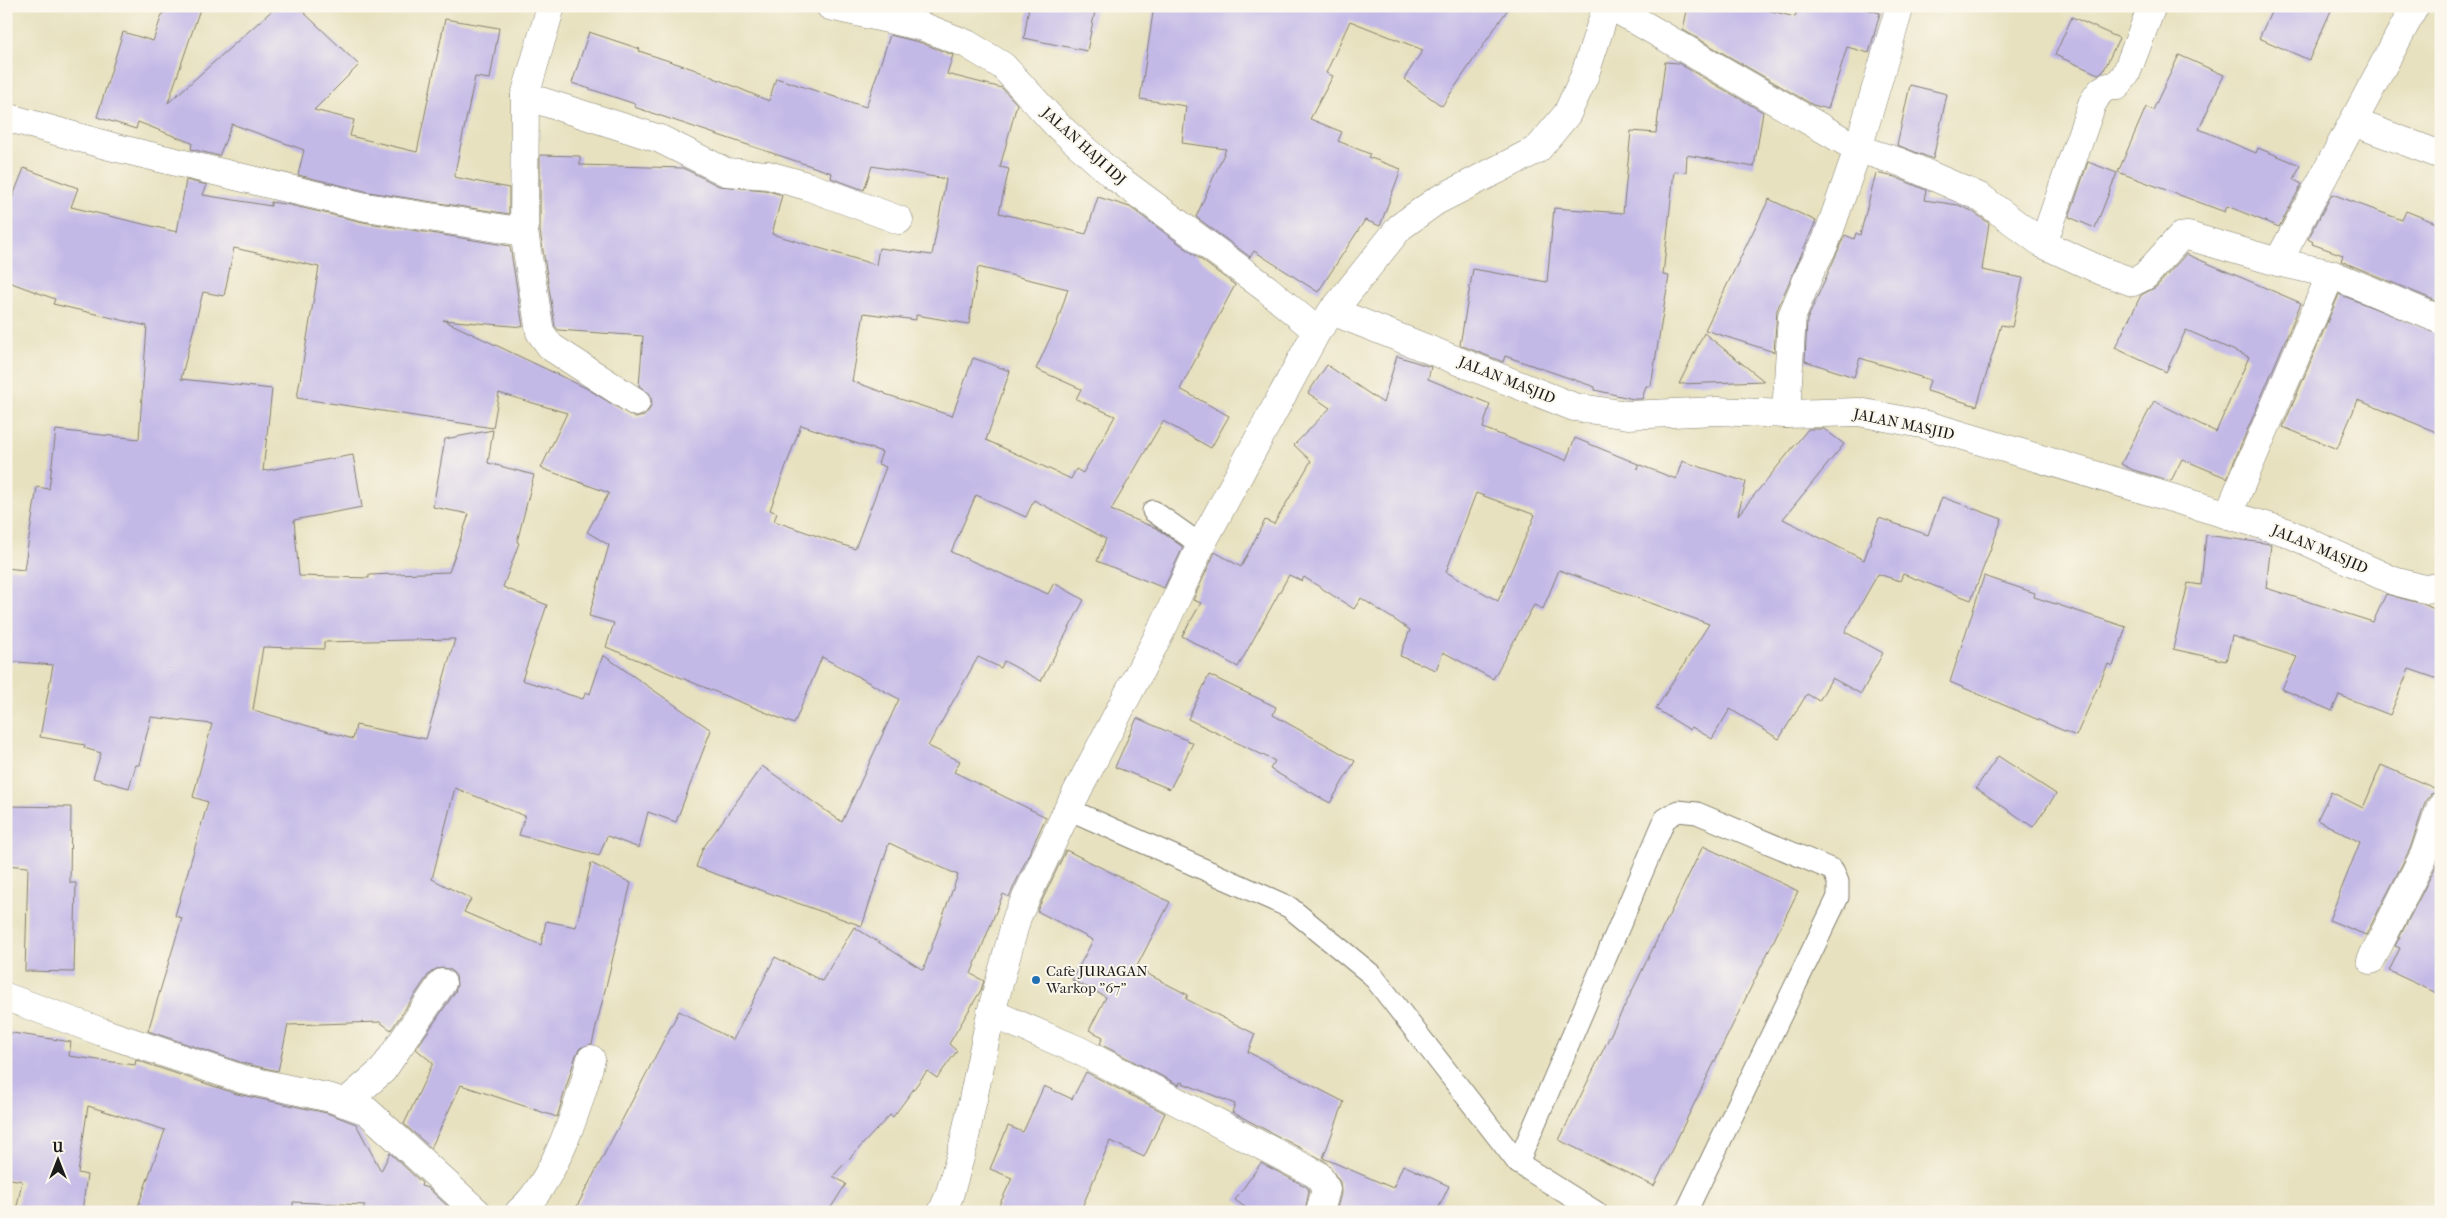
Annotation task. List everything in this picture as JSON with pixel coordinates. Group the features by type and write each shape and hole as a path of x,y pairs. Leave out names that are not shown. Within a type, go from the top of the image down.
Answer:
{"street":[{"path":"551,6 525,96 524,232 540,332 552,347 636,402"},
{"name":"JALAN HAJI IDJ","path":"830,6 924,27 967,44 1003,66 1057,125 1113,175 1267,289 1325,321"},
{"path":"942,1212 949,1196 963,1147 991,1013 1017,918 1068,809 1164,625 1201,546 1325,321 1400,227 1436,201 1538,149 1567,114 1584,78 1607,6"},
{"path":"1611,6 1640,21 1774,102 1858,149 1900,162 1980,197 2043,244 2110,275 2133,282 2145,276 2180,237 2188,236 2278,262 2331,274 2441,320"},
{"path":"1786,414 1792,316 1826,241 1858,149 1900,6"},
{"path":"2043,244 2092,104 2099,92 2107,86 2116,86 2126,74 2152,6"},
{"path":"2278,262 2414,6"},
{"path":"525,96 660,139 726,172 768,175 807,186 899,220"},
{"path":"6,117 113,147 366,207 524,232"},
{"path":"2353,122 2441,155"},
{"path":"2228,515 2331,274"},
{"name":"JALAN MASJID","path":"1325,321 1574,407 1628,415 1717,411 1786,414 1859,412 1927,425 2286,532 2394,581 2425,588 2441,588"},
{"path":"2370,960 2424,855 2441,806"},
{"path":"345,1103 383,1070 442,983"},
{"path":"6,997 102,1032 242,1079 331,1098 367,1111 477,1212"},
{"path":"991,1013 1078,1050 1318,1175 1326,1189 1320,1212"},
{"path":"518,1212 530,1203 555,1162 591,1059"}],"lane":[{"path":"1153,512 1201,546"},
{"path":"1068,809 1289,907 1372,975 1518,1163 1596,1212"},
{"path":"1518,1163 1665,819 1678,811 1697,813 1833,870 1838,882 1838,897 1688,1211"}],"building":[{"path":"165,6 201,6 168,103 277,6 297,6 359,65 314,110 354,120 350,136 417,152 445,19 499,28 490,79 475,77 454,177 509,188 509,214 369,192 298,175 304,150 232,124 219,156 191,149 192,143 138,122 136,129 97,117 123,32 153,41"},
{"path":"1029,6 1096,6 1087,51 1024,38"},
{"path":"1154,6 1510,6 1442,106 1404,79 1423,50 1350,21 1326,73 1333,76 1310,119 1342,132 1338,141 1370,154 1368,157 1401,169 1380,226 1365,220 1318,292 1254,251 1250,257 1196,217 1226,149 1182,143 1186,106 1140,99"},
{"path":"1688,6 1752,6 1795,17 1798,6 1856,6 1880,13 1869,53 1847,47 1828,109 1813,105 1683,30"},
{"path":"2274,6 2333,6 2309,60 2259,38"},
{"path":"2072,17 2119,38 2103,72 2098,74 2055,55"},
{"path":"589,32 693,69 769,101 776,78 866,107 890,35 919,42 953,55 947,74 1002,88 1017,104 1000,167 1009,169 999,213 1086,234 1098,197 1130,207 1235,285 1180,389 1229,416 1211,448 1163,421 1111,510 1156,528 1183,547 1164,588 1097,561 1106,539 1034,500 1026,517 976,495 951,552 1048,594 1054,583 1084,600 1041,681 1004,661 1001,668 978,657 928,746 960,761 954,772 1046,817 1009,897 1003,894 971,974 984,981 981,990 949,1044 957,1051 937,1078 927,1071 893,1117 890,1115 833,1176 846,1184 828,1212 574,1212 679,1011 733,1040 775,957 822,981 854,927 923,970 958,875 889,843 862,926 696,867 703,848 762,766 842,822 899,699 822,657 794,724 606,647 614,623 589,616 609,545 587,532 609,493 541,468 567,413 499,393 493,428 297,398 319,267 234,248 224,296 203,292 181,379 272,389 263,471 353,455 362,507 294,520 299,576 369,578 369,575 449,572 469,514 433,507 445,439 493,430 488,463 534,475 517,542 519,543 503,587 547,605 522,680 583,699 586,692 590,694 603,655 711,730 676,822 648,812 639,848 607,836 599,856 519,835 525,816 455,788 432,879 471,899 464,912 541,945 546,921 576,927 591,863 631,883 592,1044 580,1048 576,1055 557,1117 461,1085 431,1148 404,1124 433,1063 416,1049 455,992 457,985 456,976 451,970 444,968 436,969 429,974 391,1030 380,1022 288,1025 278,1071 246,1064 148,1031 182,918 175,916 208,802 193,797 212,724 151,717 139,765 136,765 129,788 93,778 101,753 84,748 85,745 40,737 53,665 6,661 6,568 24,570 37,487 49,489 56,430 139,439 147,326 53,304 55,299 6,281 6,214 24,168 78,188 71,207 177,232 186,180 207,185 203,195 271,206 271,202 290,205 363,222 510,246 523,327 443,320 586,388 635,418 644,416 652,403 650,394 639,386 643,336 558,330 555,326 540,231 540,155 580,156 580,165 683,168 719,186 765,190 782,195 772,234 876,265 879,248 932,255 946,179 872,166 864,190 831,178 832,173 634,107 635,104 572,83","holes":["978,267 1068,289 1057,323 1036,369 1081,389 1076,399 1115,416 1083,473 1076,469 1071,479 986,440 1010,371 973,358 952,416 852,381 864,313 916,320 916,315 969,324","801,425 882,452 878,464 886,467 855,549 774,521 777,513 770,510","455,639 426,739 356,725 353,739 253,710 263,647 324,649 324,642"]},
{"path":"2179,55 2224,75 2199,129 2256,153 2258,148 2300,165 2294,180 2302,184 2279,227 2227,206 2225,212 2118,172 2146,107 2153,110"},
{"path":"1665,62 1678,63 1763,112 1754,167 1687,155 1686,172 1674,171 1663,275 1669,276 1651,386 1646,386 1642,399 1633,399 1595,390 1595,387 1505,356 1503,362 1460,345 1473,269 1547,282 1554,208 1623,213 1631,131 1656,133"},
{"path":"1910,85 1947,94 1933,159 1897,145"},
{"path":"2088,162 2117,173 2095,228 2069,217"},
{"path":"1876,173 1895,177 1926,190 1924,200 1958,205 1972,211 1989,223 1982,270 2023,278 2012,327 2001,325 1977,406 1927,391 1930,380 1860,358 1854,377 1805,361 1807,320 1845,235 1854,239 1856,233 1860,235"},
{"path":"2332,194 2402,220 2406,211 2441,225 2441,303 2341,261 2343,255 2312,244 2313,242 2308,239"},
{"path":"1769,199 1816,221 1777,310 1774,352 1705,330"},
{"path":"2186,254 2301,303 2227,478 2182,459 2171,481 2133,470 2121,464 2154,401 2216,432 2249,357 2186,330 2166,372 2115,348 2141,295 2156,287"},
{"path":"2339,294 2441,335 2441,434 2358,400 2337,449 2283,427"},
{"path":"1704,333 1764,381 1679,384"},
{"path":"1397,356 1431,367 1428,379 1490,404 1483,428 1566,460 1575,438 1638,464 1638,469 1640,465 1676,479 1682,461 1746,482 1738,515 1808,429 1824,429 1844,444 1783,519 1864,560 1879,518 1928,535 1942,497 2002,519 1971,600 1903,574 1900,581 1878,574 1845,632 1883,653 1861,694 1832,678 1819,701 1807,694 1779,739 1730,709 1712,739 1692,727 1690,730 1656,709 1709,624 1559,570 1543,609 1534,605 1493,679 1443,652 1436,670 1400,656 1410,630 1361,598 1354,609 1304,577 1302,581 1289,575 1238,667 1182,636 1201,603 1193,600 1215,552 1241,567 1265,520 1274,524 1311,461 1294,445 1330,408 1308,393 1327,365 1383,403","holes":["1476,493 1535,515 1498,601 1446,572"]},
{"path":"2206,535 2271,544 2266,588 2373,622 2386,594 2423,604 2441,612 2441,680 2409,669 2390,715 2339,695 2332,711 2282,689 2297,657 2232,636 2226,661 2173,649 2188,583 2201,585"},
{"path":"1984,576 2035,593 2034,597 2126,627 2113,666 2108,664 2076,736 1950,682"},
{"path":"1209,675 1276,707 1273,715 1355,761 1330,803 1270,769 1275,761 1188,719"},
{"path":"1137,718 1193,743 1170,789 1115,767"},
{"path":"1998,756 2056,794 2033,827 1976,788"},
{"path":"2381,765 2441,791 2431,794 2426,800 2410,849 2366,935 2329,920 2360,842 2317,820 2331,792 2363,808"},
{"path":"6,806 71,807 70,883 76,883 74,972 25,971 28,867 6,865"},
{"path":"1703,846 1798,891 1654,1186 1559,1140"},
{"path":"1066,850 1170,902 1136,968 1188,995 1186,999 1255,1034 1248,1052 1344,1102 1323,1158 1393,1188 1403,1165 1449,1186 1439,1207 1450,1212 1336,1212 1341,1193 1340,1182 1325,1161 1232,1112 1235,1104 1180,1082 1179,1085 1100,1044 1103,1037 1089,1030 1106,997 1072,980 1093,940 1037,911"},
{"path":"2437,864 2441,866 2441,995 2389,971 2400,948 2395,946"},
{"path":"6,1032 71,1042 69,1056 135,1065 136,1060 237,1094 327,1113 356,1124 381,1171 390,1153 422,1183 421,1186 428,1188 454,1212 362,1212 365,1205 293,1202 293,1209 208,1209 207,1212 136,1212 165,1130 88,1106 78,1173 87,1175 82,1212 16,1212 22,1181 6,1178"},
{"path":"1086,1072 1165,1113 1144,1157 1110,1141 1080,1212 996,1212 1012,1178 990,1169 1008,1126 1023,1132 1044,1086 1072,1099"},
{"path":"1261,1163 1307,1187 1309,1191 1305,1212 1252,1212 1235,1200"}],"place":[{"name":"Cafe JURAGAN Warkop \"67\"","path":"1036,980"}]}
